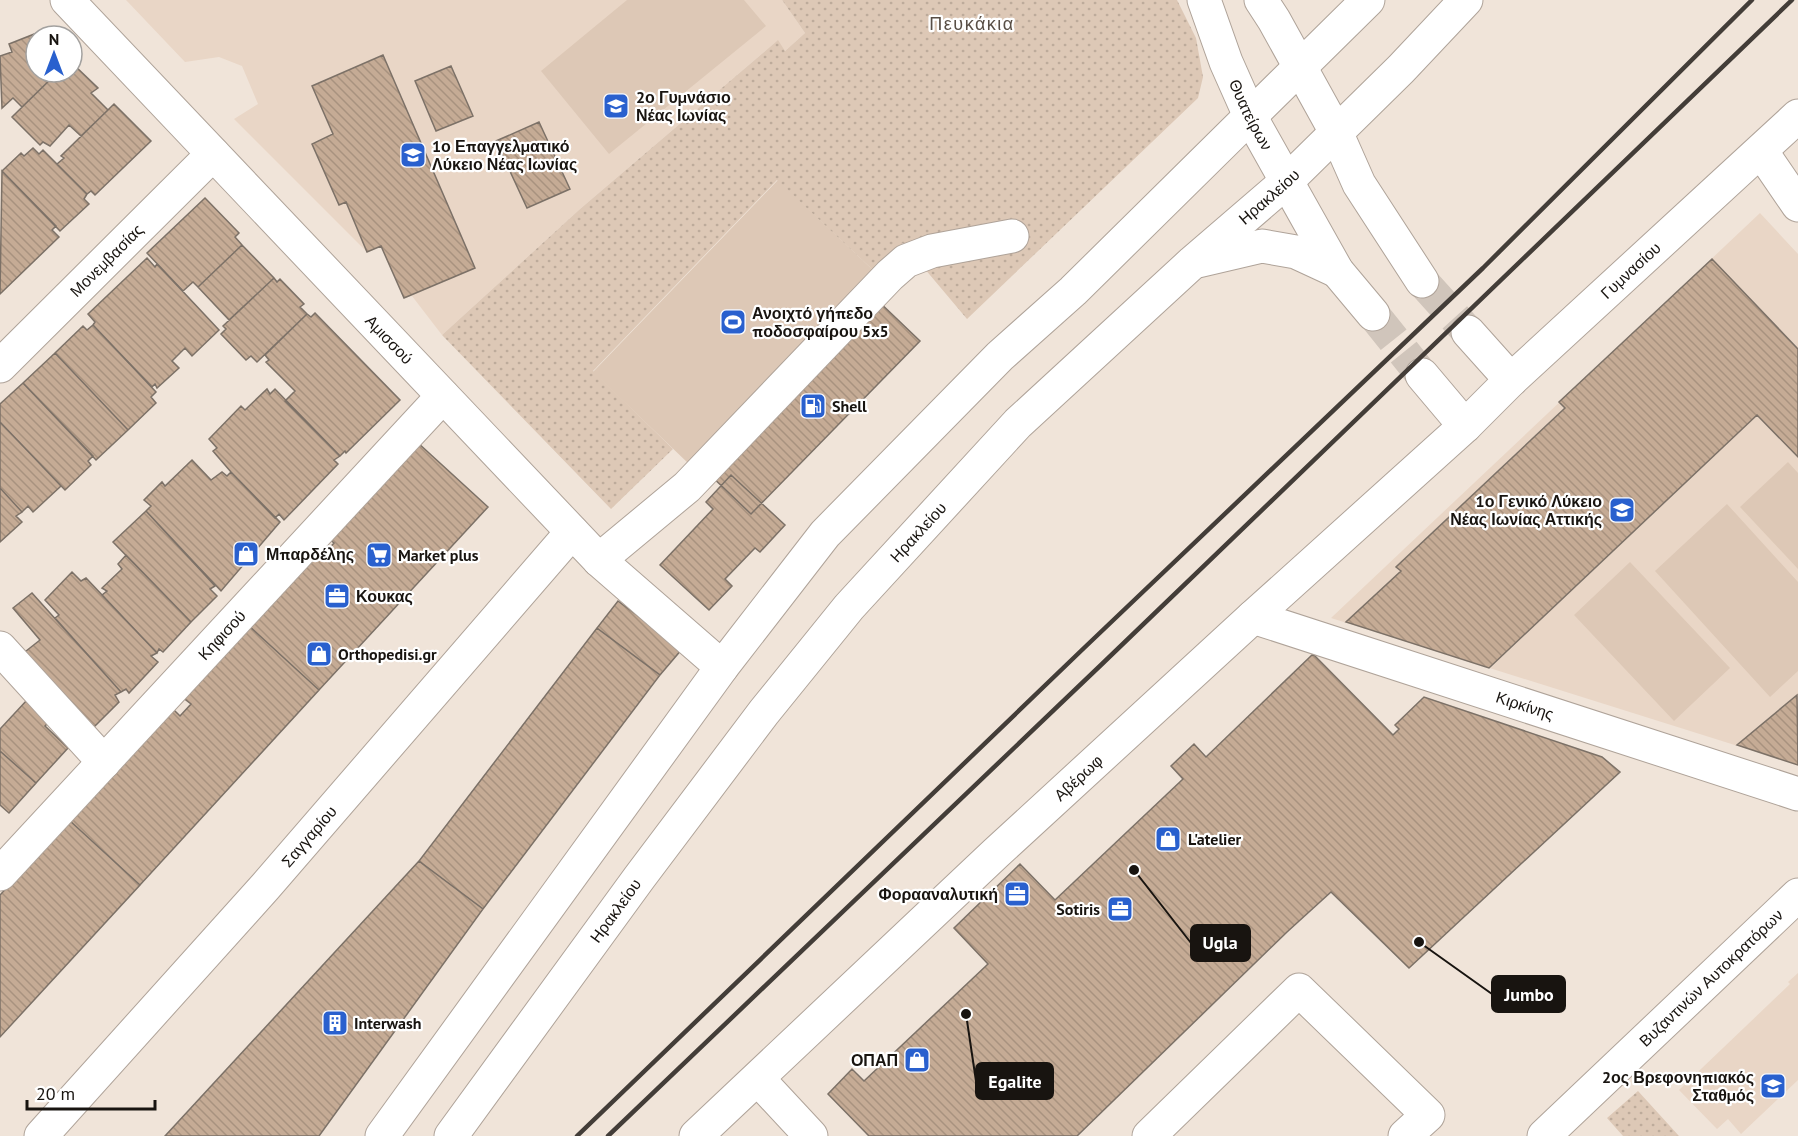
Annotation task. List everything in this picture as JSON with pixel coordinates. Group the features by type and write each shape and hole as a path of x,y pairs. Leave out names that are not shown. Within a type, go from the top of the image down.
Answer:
{"street":[{"name":"Αμισσού","path":"68,0 599,560 722,667"},
{"name":"Θυατείρων","path":"1204,0 1226,62 1250,116 1338,271 1373,314"},
{"path":"1261,0 1336,132 1359,184 1422,280"},
{"path":"382,1136 722,667 825,534 1000,356 1073,291 1368,0"},
{"name":"Ηρακλείου","path":"451,1136 729,758 849,607 1018,423 1193,262 1286,182 1401,69 1466,0"},
{"name":"Γυμνασίου","path":"1465,426 1511,380 1798,116"},
{"path":"1761,151 1798,205"},
{"name":"Μονεμβασίας","path":"0,366 213,154"},
{"path":"599,560 687,487 906,261 932,251 1012,236"},
{"path":"1193,262 1262,246 1296,252 1338,271"},
{"path":"1468,332 1511,380"},
{"path":"1422,375 1465,426"},
{"name":"Κηφισού","path":"0,873 444,396"},
{"name":"Αβέρωφ","path":"696,1136 996,854 1253,617 1465,426"},
{"name":"Σαγγαρίου","path":"41,1136 265,887 572,532"},
{"name":"Κιρκίνης","path":"1253,617 1798,794"},
{"path":"0,648 104,762"},
{"name":"Βυζαντινών Αυτοκρατόρων","path":"1563,1130 1798,895"},
{"path":"1149,1136 1299,990 1428,1115 1405,1136"},
{"path":"758,1079 811,1136"}],"shaded area":[{"path":"126,0 782,0 805,33 785,51 777,41 580,209 442,335 412,296 404,298 382,246 367,252 234,119 258,104 242,66 219,57 185,62"},
{"path":"627,0 744,0 766,26 609,154 541,71"},
{"path":"782,0 1177,0 1196,38 1203,77 1198,98 967,319 903,243 874,271 777,180 593,371 673,449 611,509 442,335 580,209 778,40 785,51 805,33"},
{"name":"Ανοιχτό γήπεδο ποδοσφαίρου 5x5","path":"778,180 874,271 689,464 593,372"},
{"name":"1ο Γενικό Λύκειο Νέας Ιωνίας Αττικής","path":"1760,213 1798,254 1798,765 1331,618"},
{"path":"1788,462 1798,473 1798,569 1740,507"},
{"path":"1727,504 1798,582 1798,671 1770,697 1655,571"},
{"path":"1630,562 1730,668 1674,721 1574,615"},
{"path":"1798,973 1798,1080 1741,1134 1728,1119 1717,1129 1679,1090 1790,984 1788,982"},
{"path":"1638,1091 1679,1136 1623,1136 1607,1118"}],"building":[{"path":"24,38 24,84 46,84 22,107 13,98 2,108 0,56 12,52 9,44"},
{"path":"383,55 475,268 404,298 381,246 367,252 346,202 339,205 312,144 333,134 312,86"},
{"path":"451,66 473,116 436,131 415,81"},
{"path":"84,75 98,88 91,93 108,110 81,136 69,125 50,146 43,142 40,145 12,117 46,84 84,84"},
{"path":"114,104 151,141 95,195 91,191 87,194 57,164 64,158 61,156"},
{"path":"539,122 570,189 527,208 496,141"},
{"path":"33,148 39,154 43,150 87,194 84,199 89,204 60,231 2,171 21,153 24,156"},
{"path":"2,171 56,226 52,230 59,237 0,294"},
{"path":"205,198 239,233 235,237 242,245 198,287 193,282 183,291 147,253"},
{"path":"242,245 274,278 229,320 198,287"},
{"path":"147,258 155,267 157,264 219,330 192,356 185,348 172,361 179,368 157,388 155,384 152,387 93,325 95,322 88,314"},
{"path":"1712,259 1798,349 1798,457 1757,415 1489,668 1346,622 1401,571 1396,567 1565,408 1559,402"},
{"path":"274,278 277,282 280,279 304,304 300,307 307,314 257,362 251,356 246,360 221,334 226,329 223,326"},
{"name":"Shell","path":"874,297 920,341 751,514 706,471"},
{"path":"315,313 400,400 346,453 345,451 340,456 285,401 295,391 266,362 269,360 265,355 307,314 311,317"},
{"path":"93,325 156,392 151,397 156,403 128,430 55,353 83,326 87,330"},
{"path":"55,353 128,430 96,460 23,383"},
{"path":"23,383 93,456 88,461 91,465 65,490 0,422 0,404"},
{"path":"267,389 270,394 275,389 340,456 334,460 338,464 284,520 279,514 275,518 231,472 213,451 217,448 209,439 241,406 245,410"},
{"path":"0,422 61,486 33,512 28,506 22,512 0,488"},
{"path":"417,442 488,507 319,690 248,625 318,550 323,555 334,543 328,538"},
{"path":"192,460 211,480 222,472 227,476 231,472 280,522 221,591 146,511 151,506 144,500 162,482 165,486"},
{"path":"731,475 785,525 760,552 755,548 725,579 732,586 709,610 660,565 713,509 706,502"},
{"path":"0,488 22,512 16,516 22,522 0,542"},
{"path":"146,511 215,586 210,589 217,596 191,622 113,542"},
{"path":"126,555 191,622 163,652 159,649 157,653 102,595 107,591 102,588 122,569 118,564"},
{"path":"72,572 81,581 86,578 157,653 151,656 158,662 129,693 126,689 121,692 55,618 59,615 45,600"},
{"path":"32,593 121,692 115,695 119,702 86,735 21,655 40,640 13,608"},
{"path":"618,601 682,649 660,675 597,628"},
{"path":"248,625 319,690 140,885 69,820 172,708 180,716 191,704 182,697"},
{"path":"597,628 660,675 483,909 419,861"},
{"path":"1313,654 1393,735 1399,729 1395,725 1424,697 1602,757 1620,772 1409,968 1331,892 1077,1136 869,1136 828,1094 852,1069 864,1081 988,964 954,928 1020,864 1055,900 1183,779 1171,766 1194,744 1206,757"},
{"path":"1797,695 1798,765 1737,745"},
{"path":"27,700 50,721 45,726 68,748 36,783 0,751 0,729"},
{"path":"0,751 36,783 9,813 0,805"},
{"path":"69,820 140,885 0,1037 0,895"},
{"name":"Interwash","path":"419,861 483,909 319,1136 165,1136"}],"tunnel":[{"path":"1422,281 1468,332"},
{"path":"1373,314 1422,375"}],"railway":[{"path":"577,1136 1483,268 1752,0"},
{"path":"608,1136 1792,0"}],"place":[{"name":"2ο Γυμνάσιο Νέας Ιωνίας","path":"616,106"},
{"name":"1ο Επαγγελματικό Λύκειο Νέας Ιωνίας","path":"413,155"},
{"name":"Ανοιχτό γήπεδο ποδοσφαίρου 5x5","path":"733,322"},
{"name":"Shell","path":"813,406"},
{"name":"1ο Γενικό Λύκειο Νέας Ιωνίας Αττικής","path":"1622,510"},
{"name":"Μπαρδέλης","path":"246,554"},
{"name":"Market plus","path":"379,555"},
{"name":"Κουκας","path":"337,596"},
{"name":"Orthopedisi.gr","path":"319,654"},
{"name":"L'atelier","path":"1168,839"},
{"name":"Ugla","path":"1134,870"},
{"name":"Φορααναλυτική","path":"1017,894"},
{"name":"Sotiris","path":"1120,909"},
{"name":"Jumbo","path":"1419,942"},
{"name":"Egalite","path":"966,1014"},
{"name":"Interwash","path":"335,1023"},
{"name":"ΟΠΑΠ","path":"917,1060"},
{"name":"2ος Βρεφονηπιακός Σταθμός","path":"1773,1086"}],"district":[{"name":"Πευκάκια","path":"972,24"}]}
